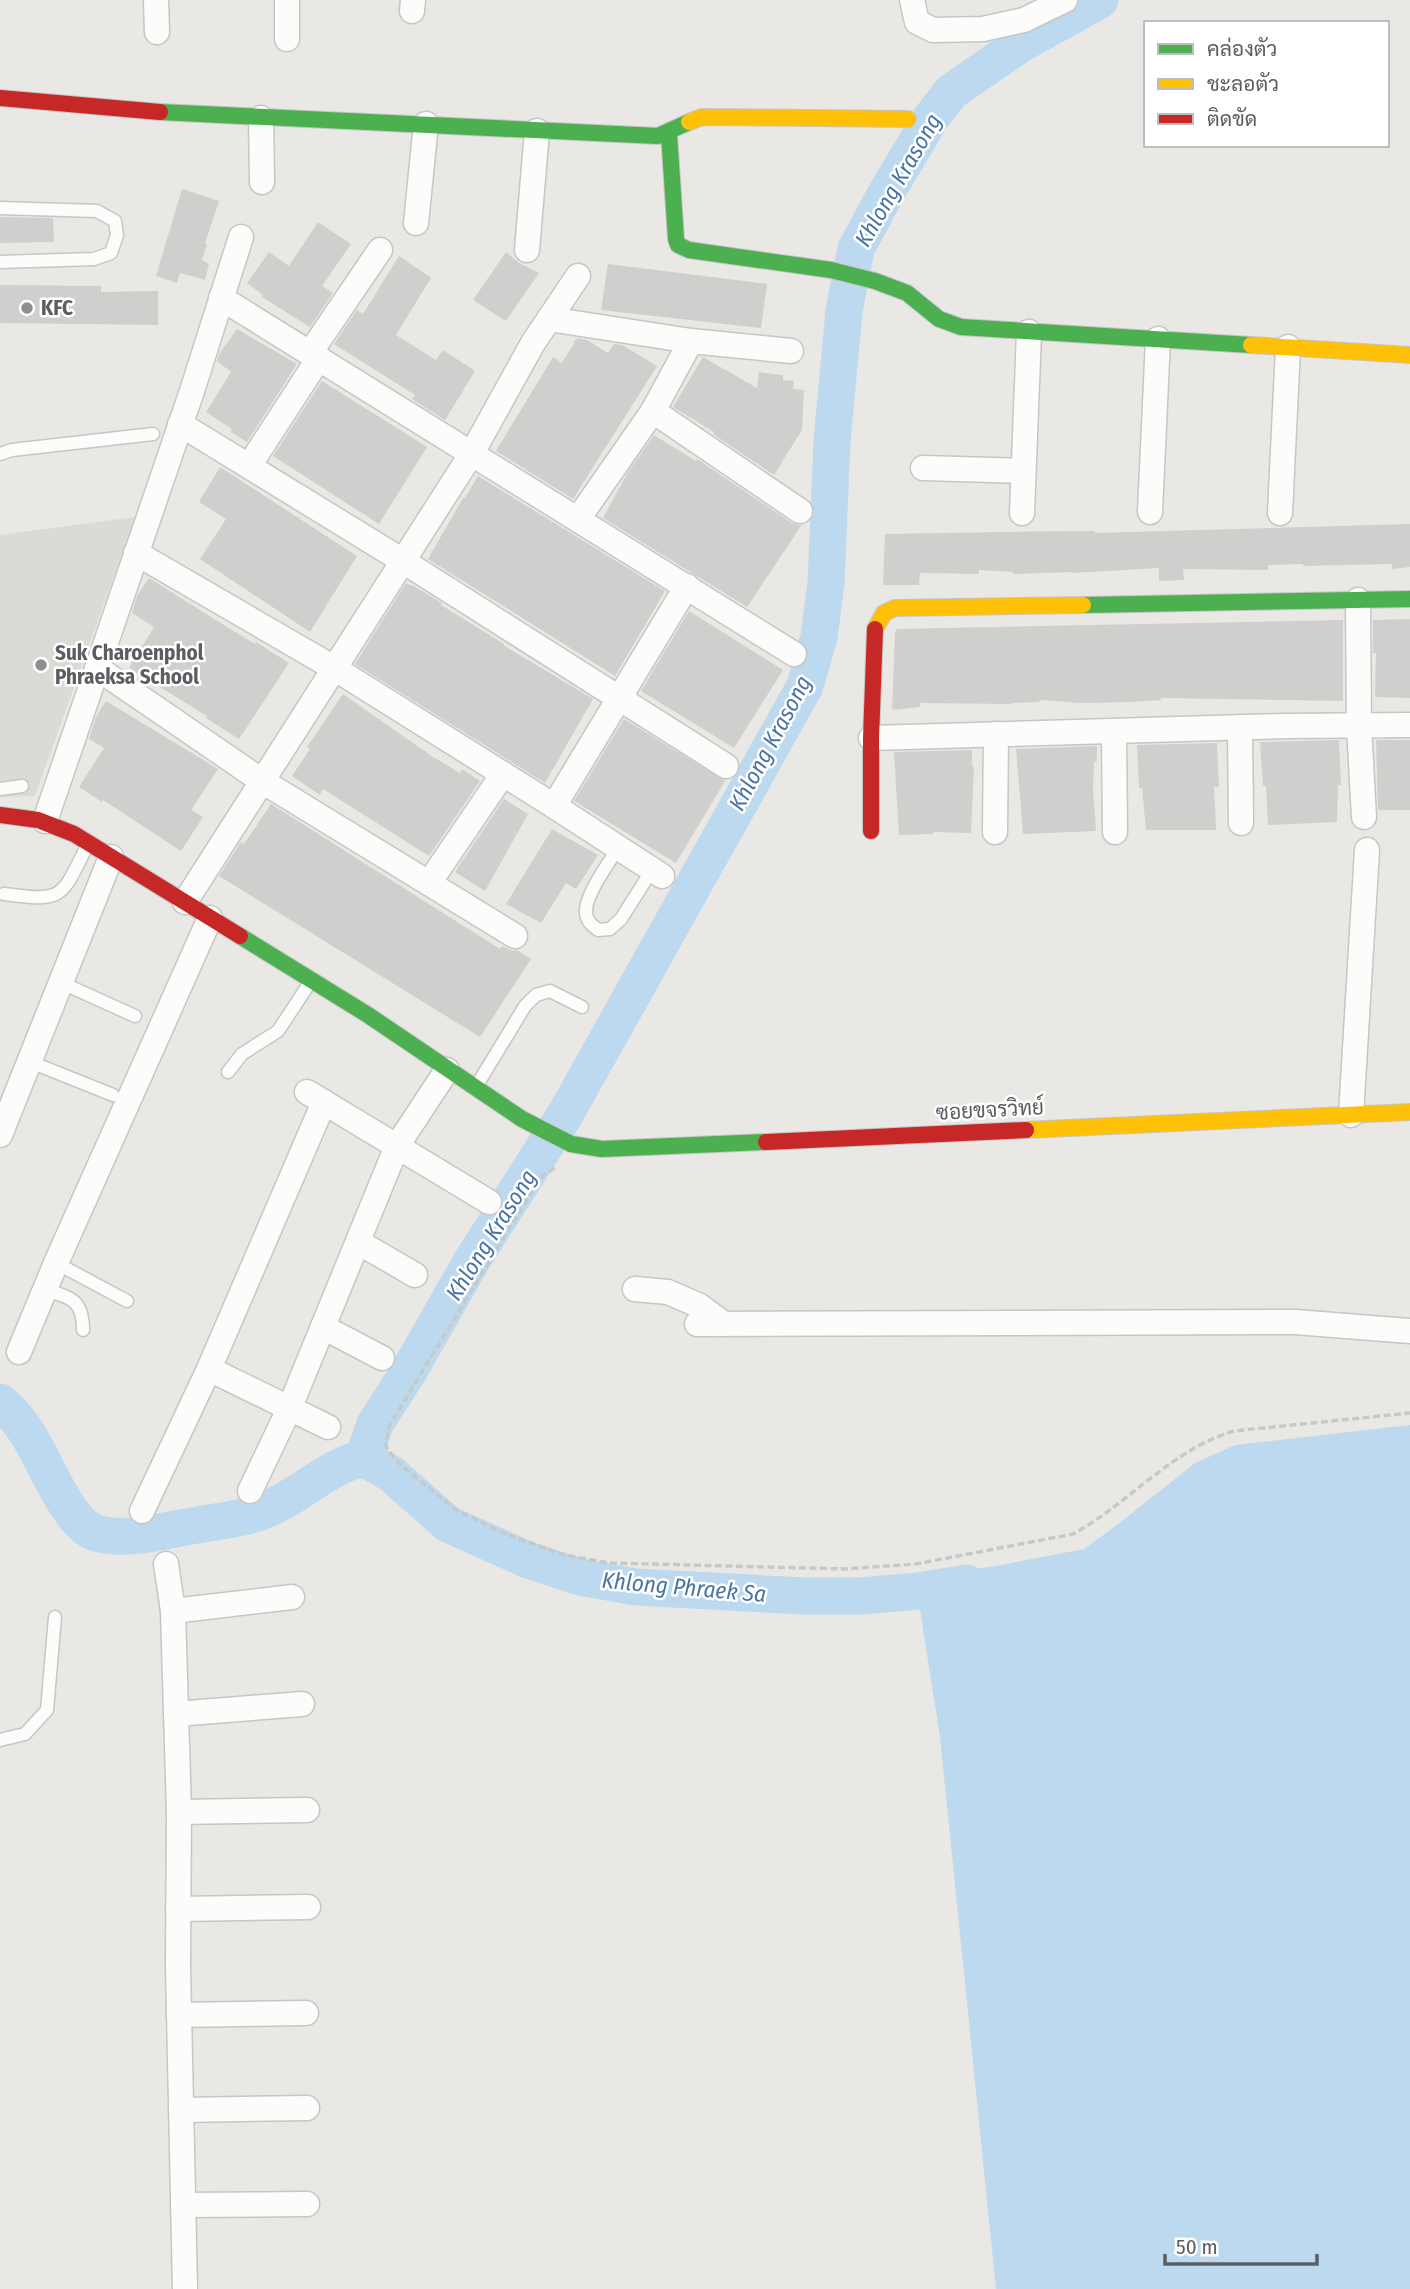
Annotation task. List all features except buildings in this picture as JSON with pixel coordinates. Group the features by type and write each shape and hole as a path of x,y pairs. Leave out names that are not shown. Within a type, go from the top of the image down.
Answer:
{"street":[{"path":"156,0 156,32"},
{"path":"286,0 287,39"},
{"path":"912,0 917,22 933,30 983,29 1024,20 1065,0"},
{"path":"0,98 188,115 646,136 669,134 688,121 702,117 908,119"},
{"path":"261,118 262,182"},
{"path":"416,223 426,124"},
{"path":"527,250 537,131"},
{"path":"669,134 675,232 678,245 689,250 831,270 875,281 907,293 939,319 961,327 1410,355"},
{"path":"45,821 241,237"},
{"path":"250,466 380,250"},
{"path":"185,902 472,453 533,343 578,276"},
{"path":"222,298 794,654"},
{"path":"549,319 691,341 791,351"},
{"path":"1022,513 1029,332"},
{"path":"1150,512 1158,339"},
{"path":"579,519 653,411 691,341"},
{"path":"1280,513 1288,347"},
{"path":"653,411 800,511"},
{"path":"180,424 403,561 726,766"},
{"path":"923,468 1023,471"},
{"path":"136,553 334,668 657,873"},
{"path":"554,806 687,586"},
{"path":"871,831 875,626 884,613 895,608 1410,599"},
{"path":"1358,600 1359,726 1364,817"},
{"path":"97,668 262,781 515,936"},
{"path":"871,738 1410,725"},
{"path":"1240,727 1241,823"},
{"path":"1114,731 1115,832"},
{"path":"995,832 996,734"},
{"path":"429,883 503,774"},
{"name":"ซอยขจรวิทย์","path":"0,815 20,815 45,821 88,843 368,1015 522,1119 571,1144 602,1149 632,1148 1410,1112"},
{"path":"1351,1115 1367,850"},
{"path":"0,1135 111,857"},
{"path":"19,1352 210,918"},
{"path":"250,1491 290,1408 397,1146 447,1070"},
{"path":"142,1511 209,1369 315,1097 489,1202"},
{"path":"358,1242 415,1275"},
{"path":"635,1289 668,1292 700,1307 724,1324"},
{"path":"697,1324 1295,1322 1410,1331"},
{"path":"323,1327 382,1358"},
{"path":"209,1369 328,1427"},
{"path":"166,1564 173,1611 179,1812 179,2015 185,2289"},
{"path":"173,1611 292,1597"},
{"path":"176,1714 302,1704"},
{"path":"179,1812 307,1810"},
{"path":"178,1909 308,1907"},
{"path":"179,2015 306,2013"},
{"path":"181,2110 307,2108"},
{"path":"183,2205 307,2204"}],"lane":[{"path":"0,208 97,211 115,220 117,235 111,253 94,258 0,262"},
{"path":"0,454 12,450 153,434"},
{"path":"0,789 22,786"},
{"path":"4,894 50,897 67,887 88,843"},
{"path":"618,848 586,902 588,922 598,930 610,929 621,919 657,873"},
{"path":"228,1072 242,1054 278,1031 312,981"},
{"path":"62,984 135,1016"},
{"path":"475,1089 525,1006 536,995 550,991 582,1007"},
{"path":"28,1061 113,1095"},
{"path":"56,1263 127,1301"},
{"path":"45,1290 68,1296 79,1305 83,1317 82,1330"},
{"path":"0,1740 25,1734 47,1710 55,1616"}],"path":[{"path":"555,1168 543,1175 534,1188 389,1426 386,1446 395,1460 456,1510 503,1533 564,1555 609,1563 748,1568 846,1569 916,1564 1073,1534 1093,1523 1185,1454 1217,1436 1234,1431 1410,1413"}],"shaded area":[{"name":"Suk Charoenphol Phraeksa School","path":"135,517 35,796 0,797 0,535"}],"water":[{"path":"1410,1425 1410,2289 996,2289 940,1737 915,1578 1084,1549 1195,1463 1235,1445"}],"waterway":[{"name":"Khlong Krasong","path":"363,1458 375,1424 409,1371 471,1262 566,1113 805,686 819,637 826,583 832,441 844,311 856,249 931,118 951,92 1019,45 1100,0"},
{"name":"Khlong Phraek Sa","path":"0,1402 24,1428 68,1507 79,1521 96,1533 121,1536 146,1534 252,1515 286,1499 336,1469 363,1458 390,1473 448,1524 528,1560 580,1577 636,1587 803,1596 861,1596 967,1583"}],"traffic: fast":[{"path":"160,112 658,136 689,122"},
{"path":"669,134 676,239 678,245 689,250 831,270 875,281 907,293 939,319 961,327 1251,345"},
{"path":"1083,605 1410,599"},
{"path":"240,936 368,1015 522,1119 571,1144 602,1149 766,1142"}],"traffic: slow":[{"path":"689,122 702,117 908,119"},
{"path":"1251,345 1410,355"},
{"path":"875,629 884,613 895,608 1083,605"},
{"path":"1026,1130 1410,1112"}],"traffic: jam":[{"path":"0,98 160,112"},
{"path":"871,831 875,629"},
{"path":"0,815 38,820 74,834 240,936"},
{"path":"766,1142 1026,1130"}],"place":[{"name":"KFC","path":"27,308"},
{"name":"Suk Charoenphol Phraeksa School","path":"41,665"}]}
